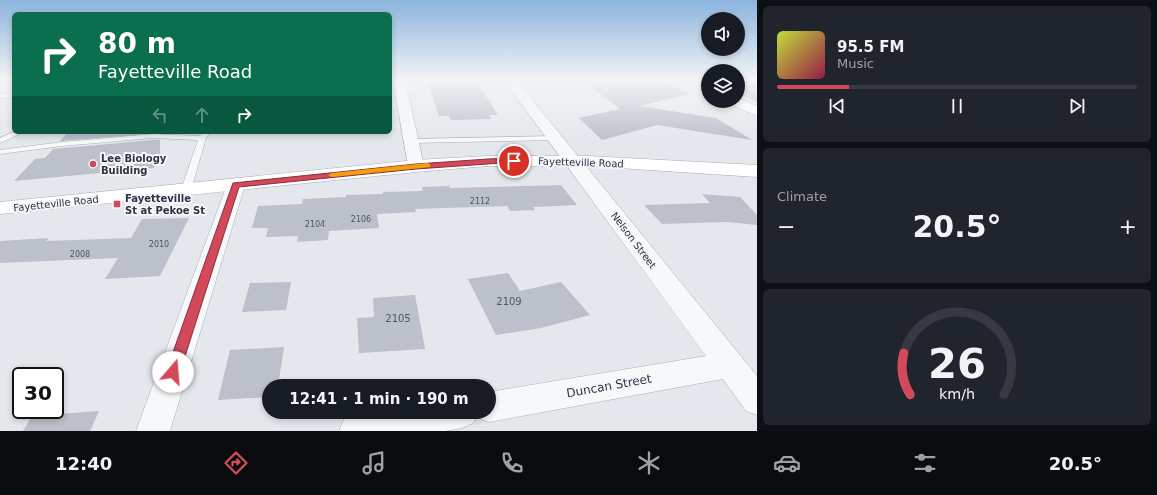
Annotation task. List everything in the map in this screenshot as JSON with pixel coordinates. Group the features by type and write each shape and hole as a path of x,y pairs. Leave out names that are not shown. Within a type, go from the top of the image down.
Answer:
{"main road":[{"path":"745,106 757,112"},
{"name":"Fayetteville Road","path":"0,208 416,166 488,161 574,161 757,171"}],"street":[{"path":"403,100 416,166"},
{"name":"Nelson Street","path":"526,100 557,138 757,400"},
{"path":"153,431 236,185"},
{"name":"Duncan Street","path":"496,406 729,365"},
{"path":"356,431 423,419"}],"lane":[{"path":"0,141 16,134"},
{"path":"0,152 62,144 153,136 204,135 186,190"},
{"path":"411,141 557,138"}],"building":[{"path":"434,100 489,100 498,115 489,115 491,119 451,120 449,116 439,116"},
{"path":"608,100 664,100 639,106 716,118 752,140 657,125 602,140 579,118 620,109"},
{"path":"66,134 148,134 60,141"},
{"name":"Lee Biology Building","path":"160,140 160,154 154,168 14,181 35,159 45,158 53,149"},
{"path":"561,185 577,205 533,207 535,210 510,211 507,206 415,209 416,212 377,214 379,228 329,231 328,240 297,242 298,236 266,237 268,228 252,228 258,206 302,204 303,199 346,197 346,195 383,194 383,192 423,191 422,187 449,186 450,188"},
{"path":"702,194 740,197 757,215 757,225 727,222 662,224 644,205 710,203"},
{"path":"189,218 160,276 105,279 118,258 0,263 0,241 49,238 46,241 131,238 142,219"},
{"path":"508,273 520,291 561,282 590,315 541,328 496,335 468,279"},
{"path":"291,282 286,310 242,312 250,283"},
{"path":"415,295 425,349 359,353 357,318 374,317 373,298"},
{"path":"284,347 279,379 262,379 262,397 218,400 230,350"},
{"path":"99,411 90,431 23,431 30,419 64,419 64,414"}],"slow traffic":[{"path":"332,175 427,165"}],"place":[{"name":"Lee Biology Building","path":"93,164"},
{"name":"Fayetteville St at Pekoe St","path":"117,204"}],"route":[{"path":"173,372 236,185 416,166 488,161 514,161"}]}
